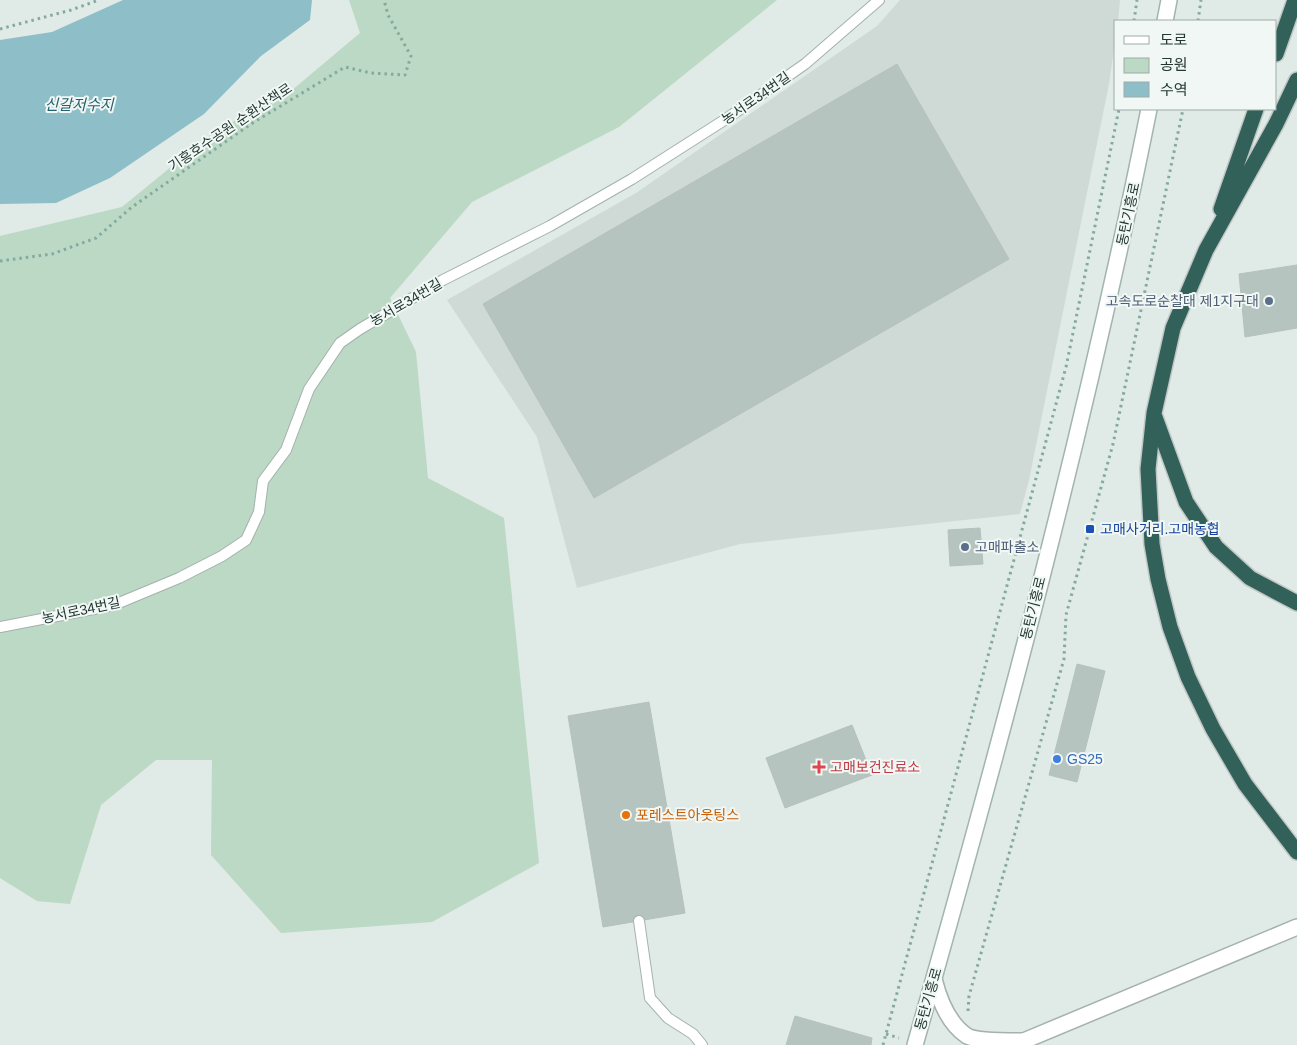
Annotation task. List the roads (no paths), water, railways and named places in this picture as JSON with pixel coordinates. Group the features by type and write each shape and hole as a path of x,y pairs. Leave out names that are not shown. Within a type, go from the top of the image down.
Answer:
{"highway":[{"path":"1277,51 1295,0"},
{"path":"1206,250 1276,124 1297,80"},
{"path":"1256,110 1206,250 1172,328 1154,413 1148,469 1152,544 1170,627 1188,677 1213,729 1245,784 1297,852"},
{"path":"1154,413 1186,502 1216,546 1250,578 1297,603"}],"main road":[{"path":"1166,20 1169,0"},
{"name":"동탄기흥로","path":"915,1045 986,794 1085,402 1125,231 1149,110"},
{"path":"934,979 940,1001 951,1020 968,1036 978,1039 1018,1043 1297,927"}],"lane":[{"name":"농서로34번길","path":"0,627 114,605 179,578 222,556 246,540 260,512 263,481 286,450 309,388 340,343 360,329 443,280 550,226 632,180 726,119 804,64 879,0"},
{"path":"640,921 650,998 668,1018 693,1034 702,1045"}],"water":[{"name":"신갈저수지","path":"123,0 312,0 310,20 261,56 204,114 110,178 56,203 0,204 0,40 52,32"}],"place":[{"name":"고속도로순찰대 제1지구대","path":"1269,301"},
{"name":"고매사거리.고매농협","path":"1090,529"},
{"name":"고매파출소","path":"965,547"},
{"name":"GS25","path":"1057,759"},
{"name":"고매보건진료소","path":"819,767"},
{"name":"포레스트아웃팅스","path":"626,815"}]}
